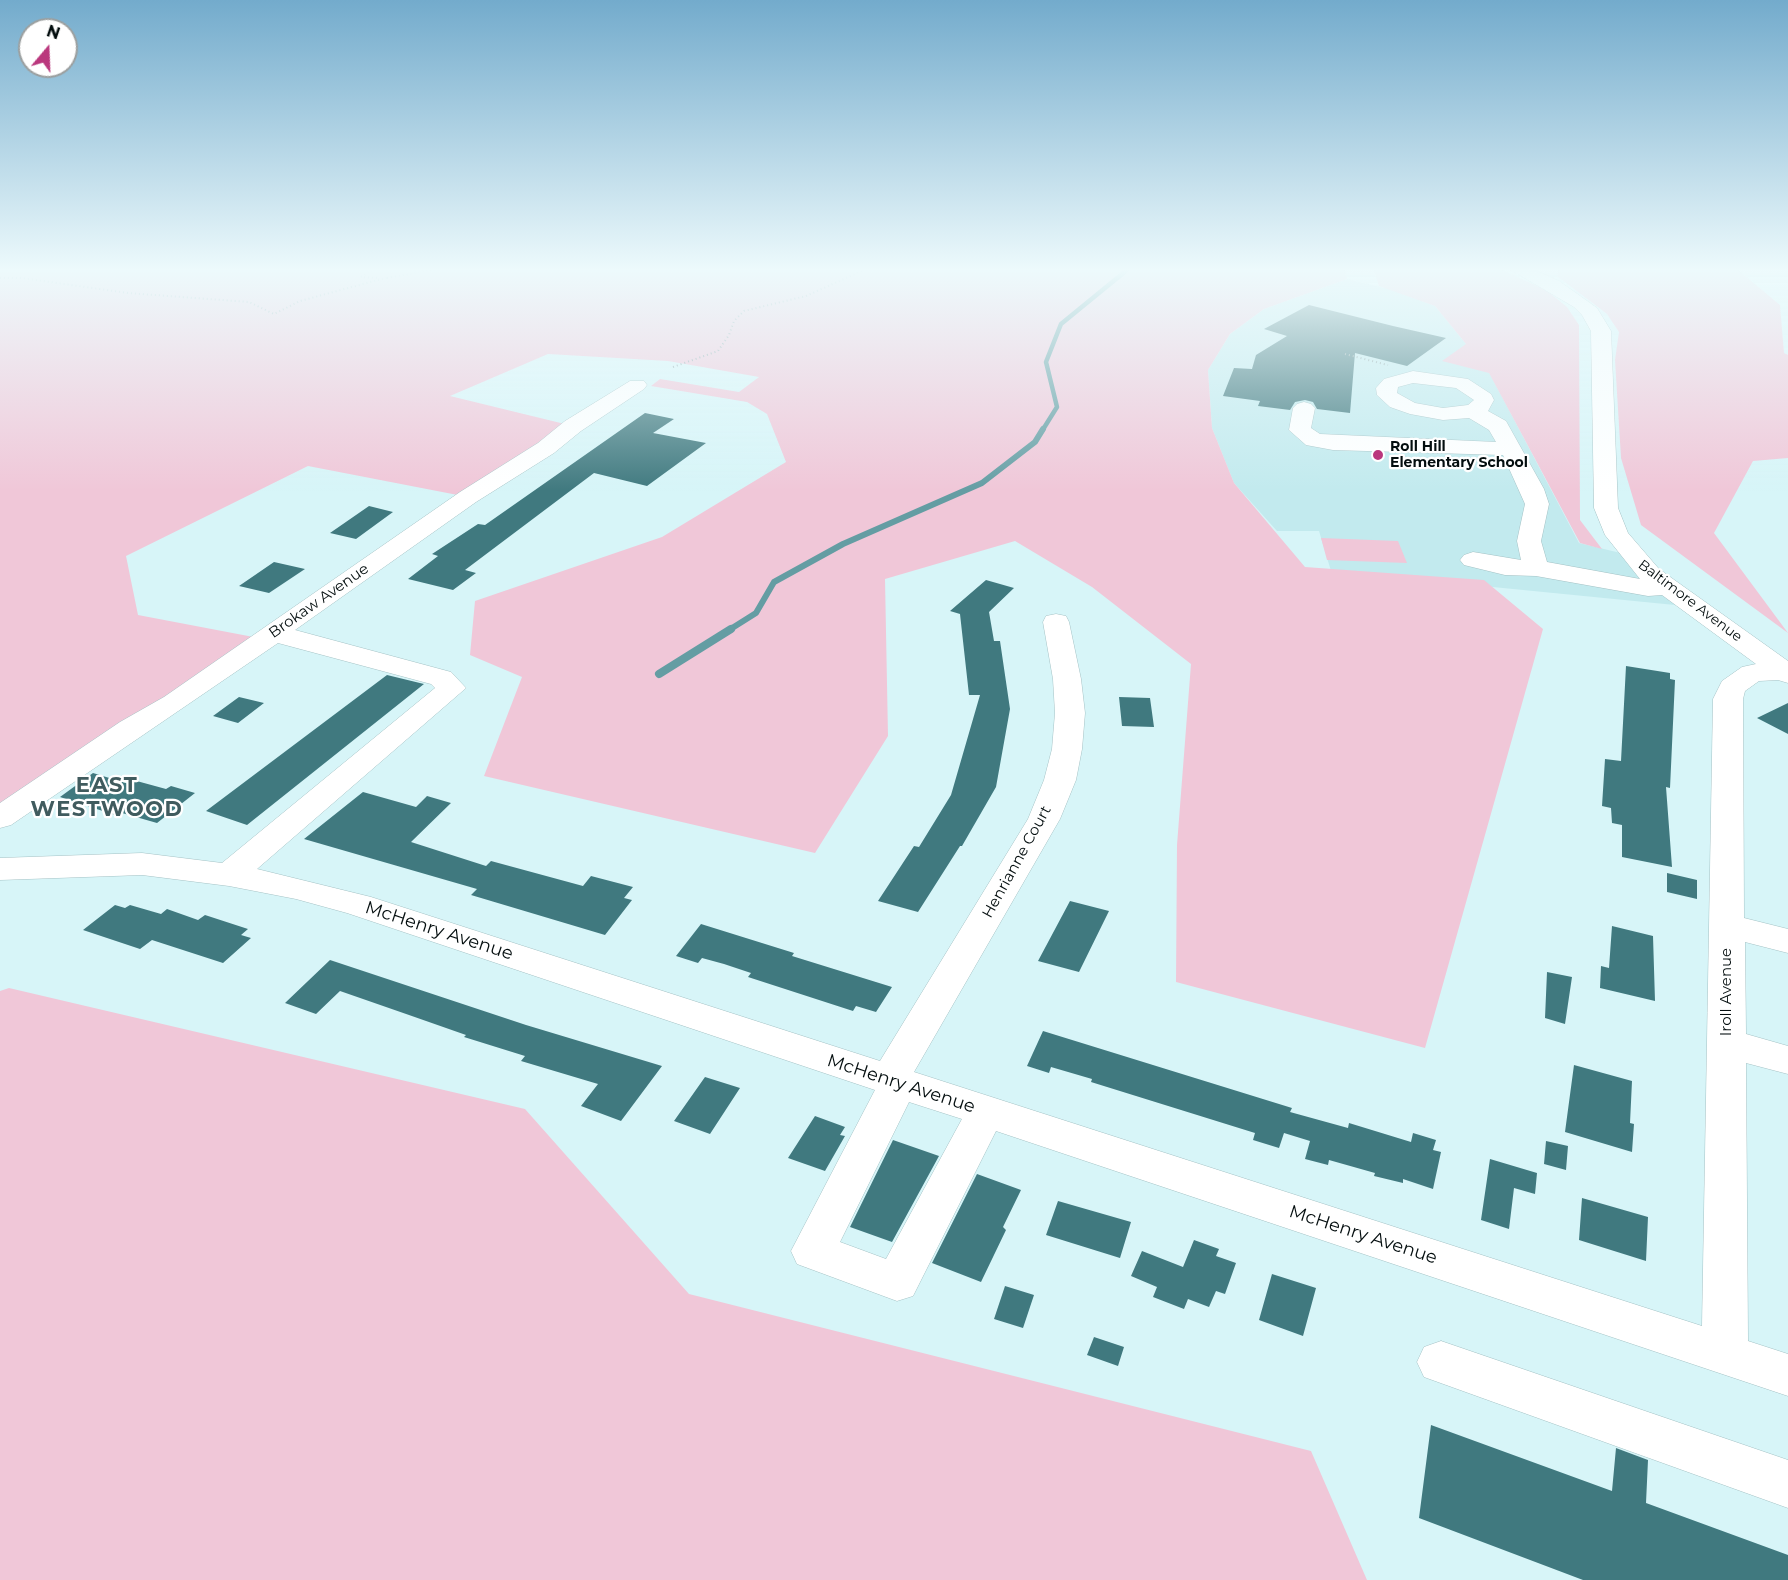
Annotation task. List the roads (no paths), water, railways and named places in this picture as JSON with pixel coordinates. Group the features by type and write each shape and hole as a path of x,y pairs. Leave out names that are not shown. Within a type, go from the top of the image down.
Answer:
{"street":[{"name":"Baltimore Avenue","path":"1601,344 1606,508 1617,535 1633,556 1669,587 1786,672"},
{"path":"1473,411 1482,406 1484,400 1472,388 1445,379 1413,377 1391,383 1386,388 1387,395 1397,403 1426,412 1460,414 1473,411 1498,426 1537,504 1529,541 1536,568"},
{"name":"Brokaw Avenue","path":"0,818 130,728 174,703 468,497 546,448 573,426 637,385"},
{"path":"1304,408 1300,430 1314,440 1333,443 1510,449"},
{"path":"1473,560 1504,567 1536,568 1648,588 1669,587"},
{"name":"Henrianne Court","path":"986,1112 897,1282 813,1251 893,1082 1044,819 1060,780 1067,749 1070,713 1067,679 1056,622"},
{"path":"229,875 452,688 441,678 274,633"},
{"name":"Iroll Avenue","path":"1725,1354 1728,699 1732,687 1752,673 1786,672"},
{"name":"McHenry Avenue","path":"0,869 142,864 229,875 297,888 359,905 1788,1375"},
{"path":"1727,926 1788,941"},
{"path":"1726,1043 1788,1060"},
{"path":"1441,1362 1788,1484"}],"waterway":[{"path":"1042,431 1057,407 1046,362 1053,344"},
{"path":"729,630 756,613 774,582 843,544 982,483 1035,442 1043,429"},
{"path":"659,674 731,629"}],"place":[{"name":"Roll Hill Elementary School","path":"1378,455"}],"district":[{"name":"EAST WESTWOOD","path":"107,798"}]}
